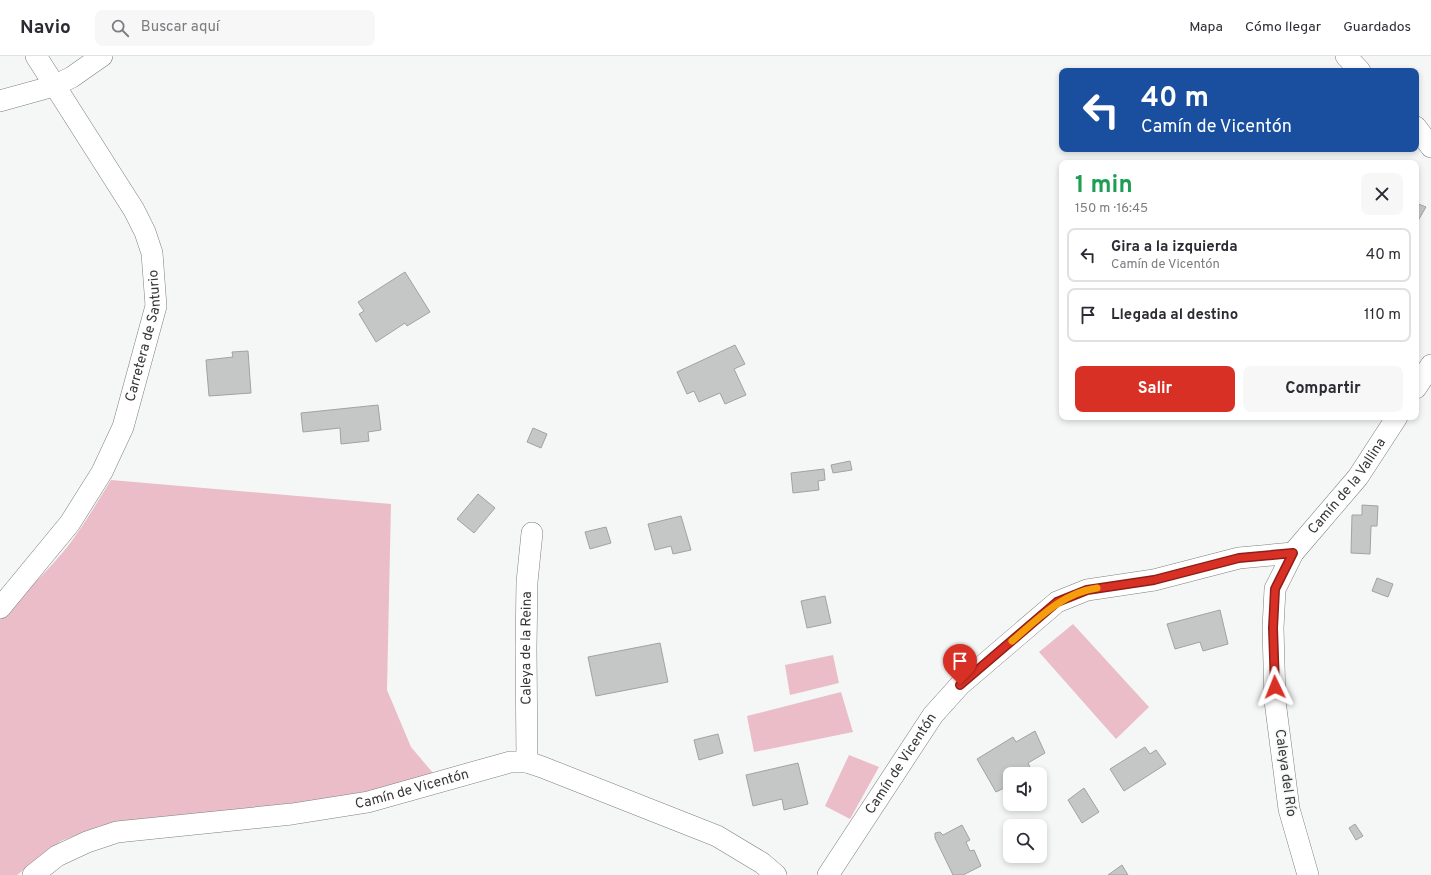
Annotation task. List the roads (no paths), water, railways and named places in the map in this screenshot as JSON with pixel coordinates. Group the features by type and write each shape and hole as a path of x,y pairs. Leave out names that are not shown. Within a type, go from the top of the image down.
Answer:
{"street":[{"name":"Carretera de Santurio","path":"0,608 70,523 102,472 123,427 156,306 152,254 145,232 134,210 36,56"},
{"path":"0,101 54,86 72,77 102,56"},
{"path":"1346,56 1357,68"},
{"path":"1419,131 1431,147"},
{"path":"1419,383 1431,365"},
{"name":"Camín de la Vallina","path":"1293,553 1358,477 1395,420"},
{"name":"Caleya de la Reina","path":"527,762 527,582 532,533"},
{"name":"Camín de Vicentón","path":"828,875 932,714 960,685 1057,602 1087,590 1154,580 1239,558 1293,553"},
{"name":"Caleya del Río","path":"1293,553 1275,589 1273,628 1275,702 1289,810 1308,875"},
{"name":"Camín de Vicentón","path":"33,875 57,856 87,842 117,832 292,814 353,804 510,762 527,762 542,767 717,836 762,863 776,875"}]}
